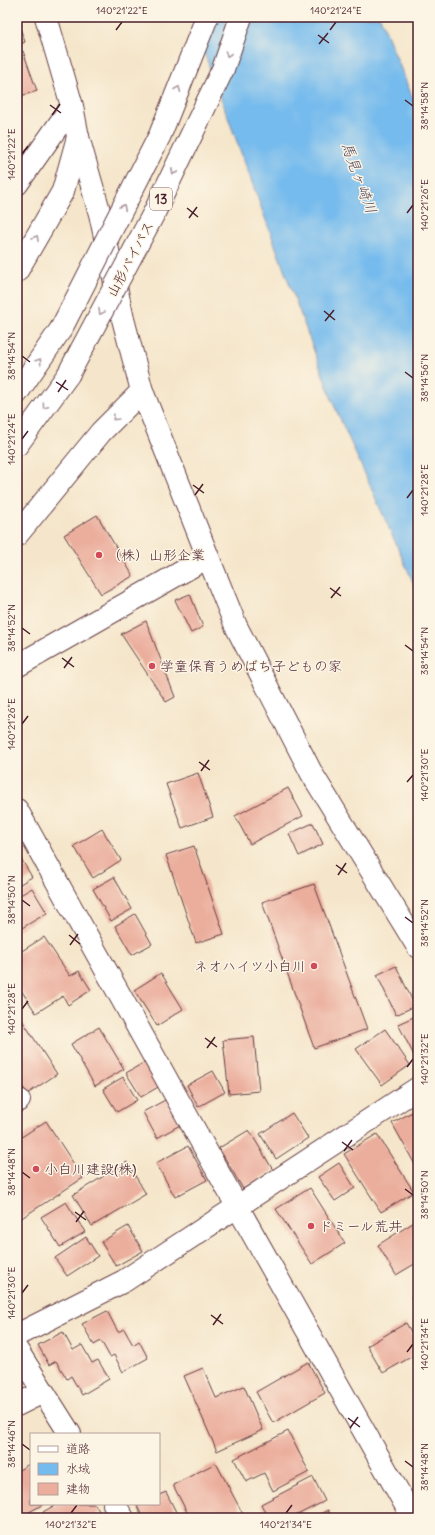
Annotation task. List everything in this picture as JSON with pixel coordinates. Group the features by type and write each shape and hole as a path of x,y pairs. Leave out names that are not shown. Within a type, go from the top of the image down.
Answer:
{"main road":[{"path":"46,17 72,106 78,137 100,214 123,319 142,390 208,557 236,626 312,774 418,947"},
{"name":"山形バイパス","path":"17,393 61,329 160,136 208,17"},
{"name":"山形バイパス","path":"17,445 68,375 158,206 223,69 241,17"},
{"path":"17,184 72,106"},
{"path":"17,272 63,192 78,137"},
{"path":"17,535 100,432 142,390"},
{"path":"17,666 208,557"},
{"path":"17,810 237,1206 413,1518"},
{"path":"17,1335 124,1282 418,1088"},
{"path":"17,1350 69,1433"},
{"path":"17,1405 43,1392"},
{"path":"115,1505 123,1518"}],"water":[{"name":"馬見ヶ崎川","path":"191,17 380,17 418,111 418,593 334,405"}],"building":[{"path":"17,19 25,42 17,45"},
{"path":"23,51 37,91 17,97 17,52"},
{"name":"（株）山形企業","path":"97,515 133,576 101,594 64,535"},
{"path":"190,594 203,627 191,633 175,600"},
{"name":"学童保育うめばち子どもの家","path":"146,621 175,697 166,702 121,634"},
{"path":"198,773 213,817 182,828 166,784"},
{"path":"288,788 303,816 250,844 235,816"},
{"path":"313,823 323,844 299,856 289,834"},
{"path":"102,829 121,860 93,878 74,846"},
{"path":"194,846 224,934 196,943 166,855"},
{"path":"17,852 32,877 17,886"},
{"path":"114,877 132,909 111,921 93,889"},
{"name":"ネオハイツ小白川","path":"314,884 367,1029 314,1048 262,902"},
{"path":"32,888 47,913 17,931 17,897"},
{"path":"135,914 152,944 132,955 115,926"},
{"path":"44,937 70,976 79,971 91,990 68,1005 63,996 36,1013 17,984 17,954"},
{"path":"396,966 415,1006 396,1015 377,975"},
{"path":"161,973 183,1009 157,1026 134,990"},
{"path":"418,1015 418,1063 398,1024"},
{"path":"20,1017 57,1074 27,1094 17,1078 17,1019"},
{"path":"99,1027 124,1069 95,1086 71,1044"},
{"path":"385,1029 410,1065 382,1085 356,1049"},
{"path":"254,1037 259,1091 229,1094 223,1040"},
{"path":"145,1062 160,1086 141,1097 126,1073"},
{"path":"213,1071 225,1092 198,1107 187,1085"},
{"path":"123,1077 137,1100 117,1112 103,1089"},
{"path":"167,1099 180,1125 157,1138 143,1112"},
{"path":"418,1109 418,1170 392,1123"},
{"path":"292,1113 308,1138 276,1159 260,1134"},
{"path":"46,1121 83,1178 17,1221 17,1140"},
{"path":"249,1130 273,1170 243,1189 219,1148"},
{"path":"377,1134 414,1192 381,1212 344,1154"},
{"path":"188,1146 207,1180 175,1197 156,1163"},
{"path":"127,1162 146,1194 92,1226 73,1195"},
{"path":"339,1163 355,1188 335,1201 318,1177"},
{"name":"ドミール荒井","path":"310,1188 345,1243 312,1264 276,1209"},
{"path":"66,1202 85,1232 60,1247 41,1217"},
{"path":"416,1221 418,1224 418,1262 396,1275 378,1245"},
{"path":"128,1226 143,1251 116,1266 101,1242"},
{"path":"86,1237 98,1256 67,1276 55,1258"},
{"path":"418,1294 418,1310 411,1297"},
{"path":"107,1311 118,1332 124,1329 133,1345 139,1341 148,1358 123,1372 114,1355 110,1357 101,1341 94,1345 82,1324"},
{"path":"406,1323 418,1344 418,1353 383,1373 367,1346"},
{"path":"63,1332 73,1350 82,1345 92,1363 98,1360 109,1379 82,1395 71,1376 67,1379 56,1361 49,1365 38,1345"},
{"path":"308,1362 325,1393 273,1423 256,1392"},
{"path":"203,1368 216,1398 244,1386 263,1430 217,1451 184,1376"},
{"path":"288,1431 309,1472 273,1491 264,1473 246,1482 234,1459"},
{"path":"216,1463 245,1518 190,1518 173,1485"},
{"path":"30,1464 30,1505 42,1505 20,1517 17,1511 17,1471"},
{"path":"313,1477 325,1501 291,1518 268,1518 261,1504"},
{"path":"166,1492 179,1518 143,1518 137,1506 160,1505 160,1495"},
{"path":"55,1505 96,1505 100,1513 91,1518 46,1518 43,1512"},
{"path":"328,1510 332,1518 313,1518"}],"place":[{"name":"（株）山形企業","path":"99,555"},
{"name":"学童保育うめばち子どもの家","path":"152,666"},
{"name":"ネオハイツ小白川","path":"314,966"},
{"name":"小白川建設(株)","path":"36,1169"},
{"name":"ドミール荒井","path":"311,1226"}]}
